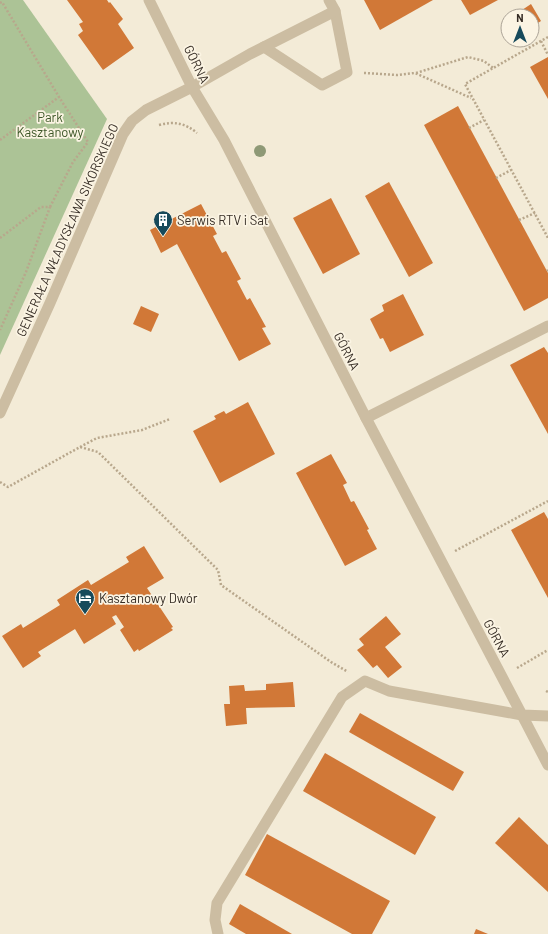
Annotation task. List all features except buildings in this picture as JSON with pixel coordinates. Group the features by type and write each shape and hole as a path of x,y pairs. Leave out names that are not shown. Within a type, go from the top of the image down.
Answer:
{"street":[{"name":"GÓRNA","path":"149,0 192,87 224,140 366,418 548,765"},
{"path":"264,47 322,85 347,72 335,11 329,0"},
{"name":"GENERAŁA WŁADYSŁAWA SIKORSKIEGO","path":"0,413 124,134 132,121 146,110 335,11"},
{"path":"366,418 482,358 548,326"},
{"path":"218,934 216,920 217,903 342,697 364,681 389,691 522,715 548,716"}],"path":[{"path":"0,3 2,2 88,142 73,162 50,207 26,272 0,330"},
{"path":"548,37 465,84 548,238"},
{"path":"541,41 548,55"},
{"path":"347,72 397,75 415,73 468,57 484,61 493,68"},
{"path":"415,73 472,98"},
{"path":"0,140 59,97"},
{"path":"469,128 484,120"},
{"path":"157,125 181,123 190,126 202,136"},
{"path":"496,178 511,170"},
{"path":"0,238 41,207 50,207"},
{"path":"519,220 534,213"},
{"path":"0,482 8,487 97,438 142,430 170,419"},
{"path":"80,447 98,452 218,570 221,585 331,662 364,681"},
{"path":"454,552 548,501"},
{"path":"515,669 548,650"}],"green space":[{"name":"Park Kasztanowy","path":"0,0 23,0 107,119 0,355"}],"place":[{"name":"Serwis RTV i Sat","path":"163,237"},
{"name":"Kasztanowy Dwór","path":"85,615"}]}
